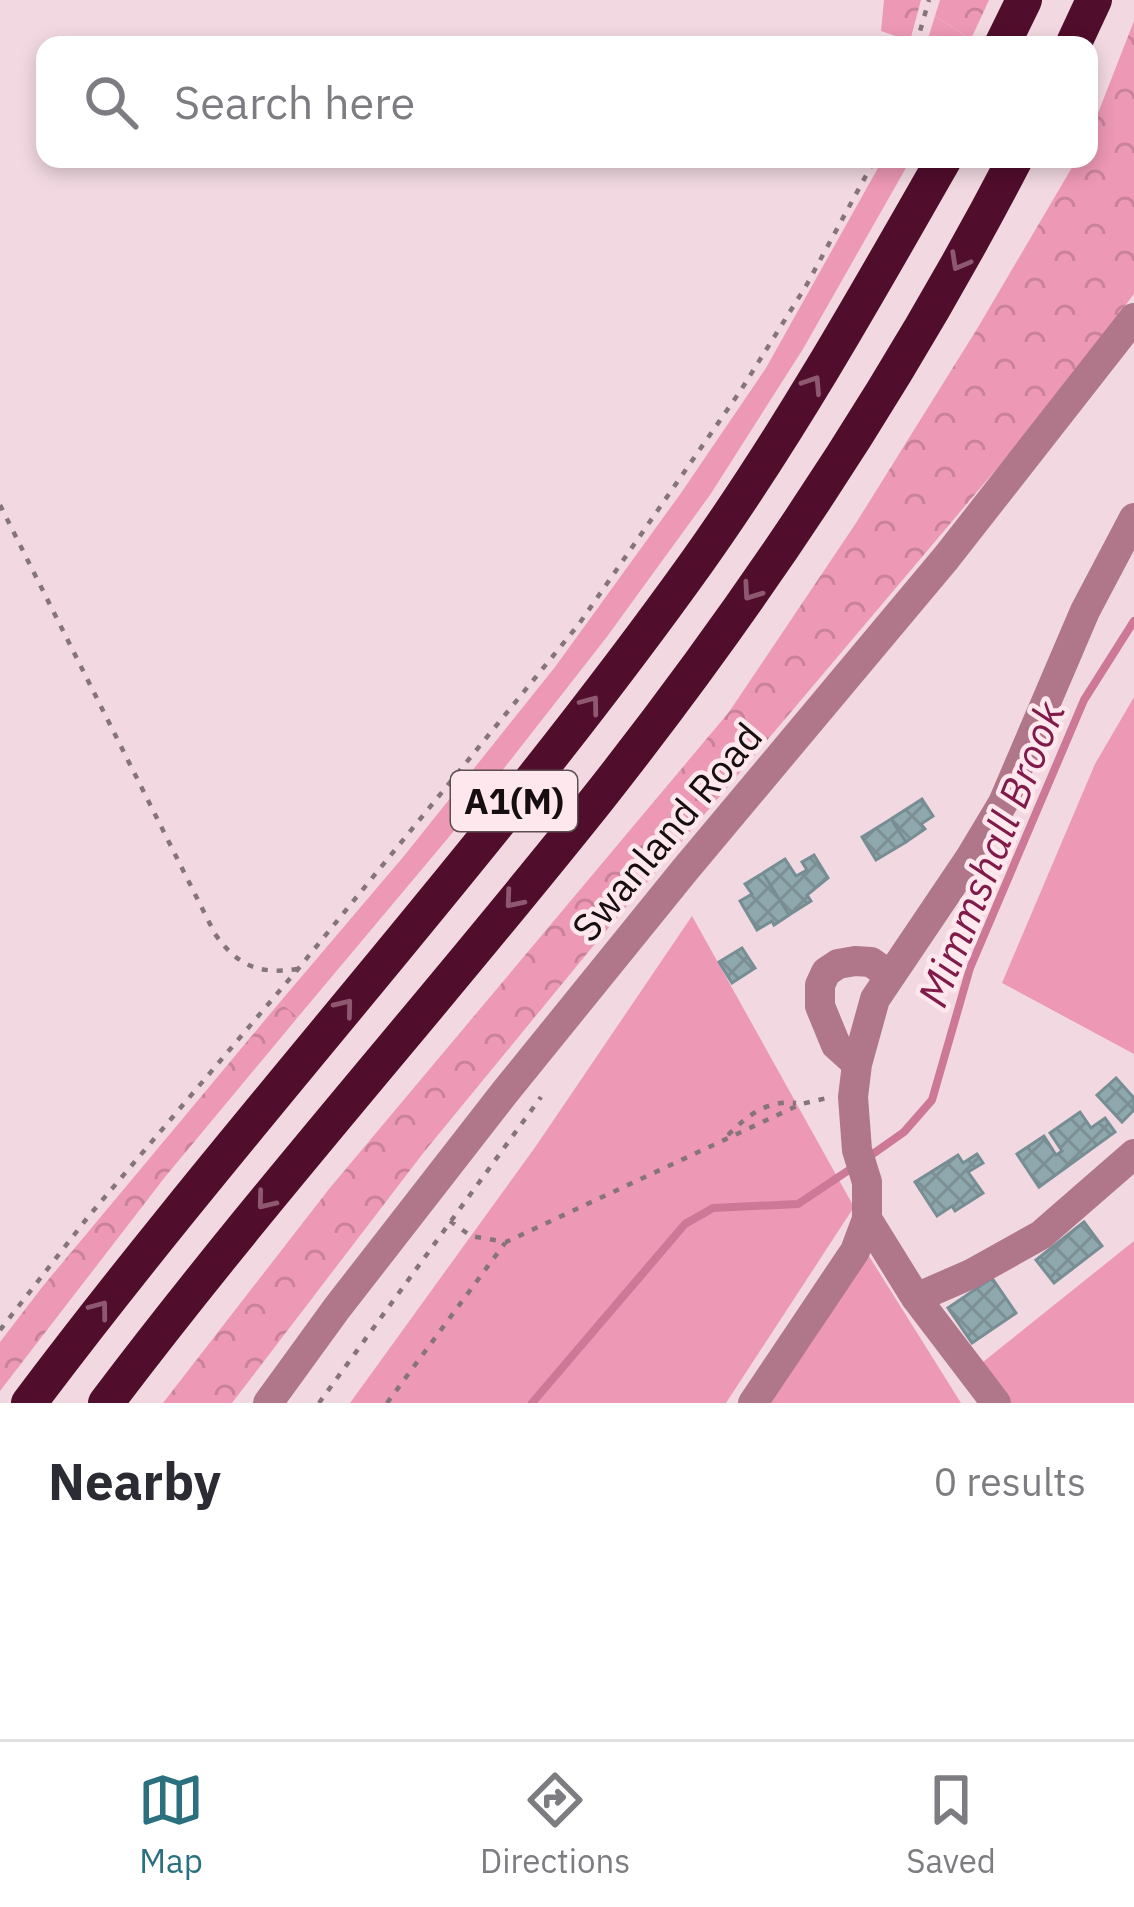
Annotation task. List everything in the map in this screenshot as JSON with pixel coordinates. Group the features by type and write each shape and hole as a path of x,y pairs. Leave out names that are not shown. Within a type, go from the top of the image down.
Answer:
{"highway":[{"path":"1006,36 1024,0"},
{"path":"1077,36 1094,0"},
{"name":"A1(M)","path":"29,1403 134,1264 555,751 698,560 838,346 939,168"},
{"name":"A1(M)","path":"106,1403 293,1167 599,796 749,596 833,472 927,319 1010,168"}],"street":[{"name":"Swanland Road","path":"268,1403 505,1092 946,559 1134,318"},
{"path":"753,1403 856,1250 867,1219 867,1182 857,1150 853,1097 875,999 1003,803 1085,611 1134,518"},
{"path":"857,1064 836,1045 820,1006 820,985 826,972 855,961 872,962 889,975"},
{"path":"916,1298 971,1274 1041,1234 1134,1154"},
{"path":"867,1219 916,1298 996,1403"}],"path":[{"path":"919,36 929,0"},
{"path":"0,1330 88,1217 579,624 741,390 806,286 870,168"},
{"path":"0,505 215,934 231,956 246,966 298,969"},
{"path":"387,1403 506,1242 801,1104 778,1101 747,1116 724,1139"},
{"path":"319,1403 450,1221 471,1236 506,1242"}],"green space":[{"path":"884,0 921,0 911,36 881,31"},
{"path":"940,0 989,0 972,36 935,16"},
{"path":"935,16 966,36 929,36"},
{"path":"1134,21 1134,294 1031,428 424,1152 232,1403 163,1403 329,1189 729,712 856,523 1072,168 1098,168 1098,113"},
{"path":"878,168 906,168 803,349 710,495 469,813 298,1017 280,1002 555,667 766,368"},
{"path":"1134,697 1134,1054 1002,983 1095,764"},
{"path":"692,916 854,1207 726,1403 350,1403 536,1146"},
{"path":"280,1002 298,1017 165,1177 0,1391 0,1342"},
{"path":"1134,1241 1134,1403 1005,1403 978,1366"},
{"path":"867,1253 961,1403 767,1403"}],"building":[{"path":"922,799 933,816 921,824 925,829 906,842 891,819"},
{"path":"891,819 906,842 876,860 862,837"},
{"path":"814,855 828,878 807,895 811,901 789,915 763,873 785,859 796,876 807,870 802,862"},
{"path":"763,873 789,915 757,930 740,901 752,894 745,884"},
{"path":"742,948 755,968 732,983 719,962"},
{"path":"1116,1078 1134,1098 1134,1110 1122,1122 1097,1095"},
{"path":"1080,1112 1091,1128 1105,1118 1115,1132 1039,1187 1017,1154 1044,1136 1056,1155 1062,1151 1050,1133"},
{"path":"977,1154 983,1163 968,1172 983,1193 937,1216 915,1182 958,1155 963,1163"},
{"path":"1084,1222 1102,1246 1054,1283 1036,1260"},
{"path":"992,1278 1016,1313 972,1343 948,1308"}],"waterway":[{"name":"Mimmshall Brook","path":"870,1156 904,1132 932,1100 970,968 1084,700 1134,621"},
{"name":"Mimmshall Brook","path":"532,1403 685,1224 713,1208 798,1204 852,1168"}]}
